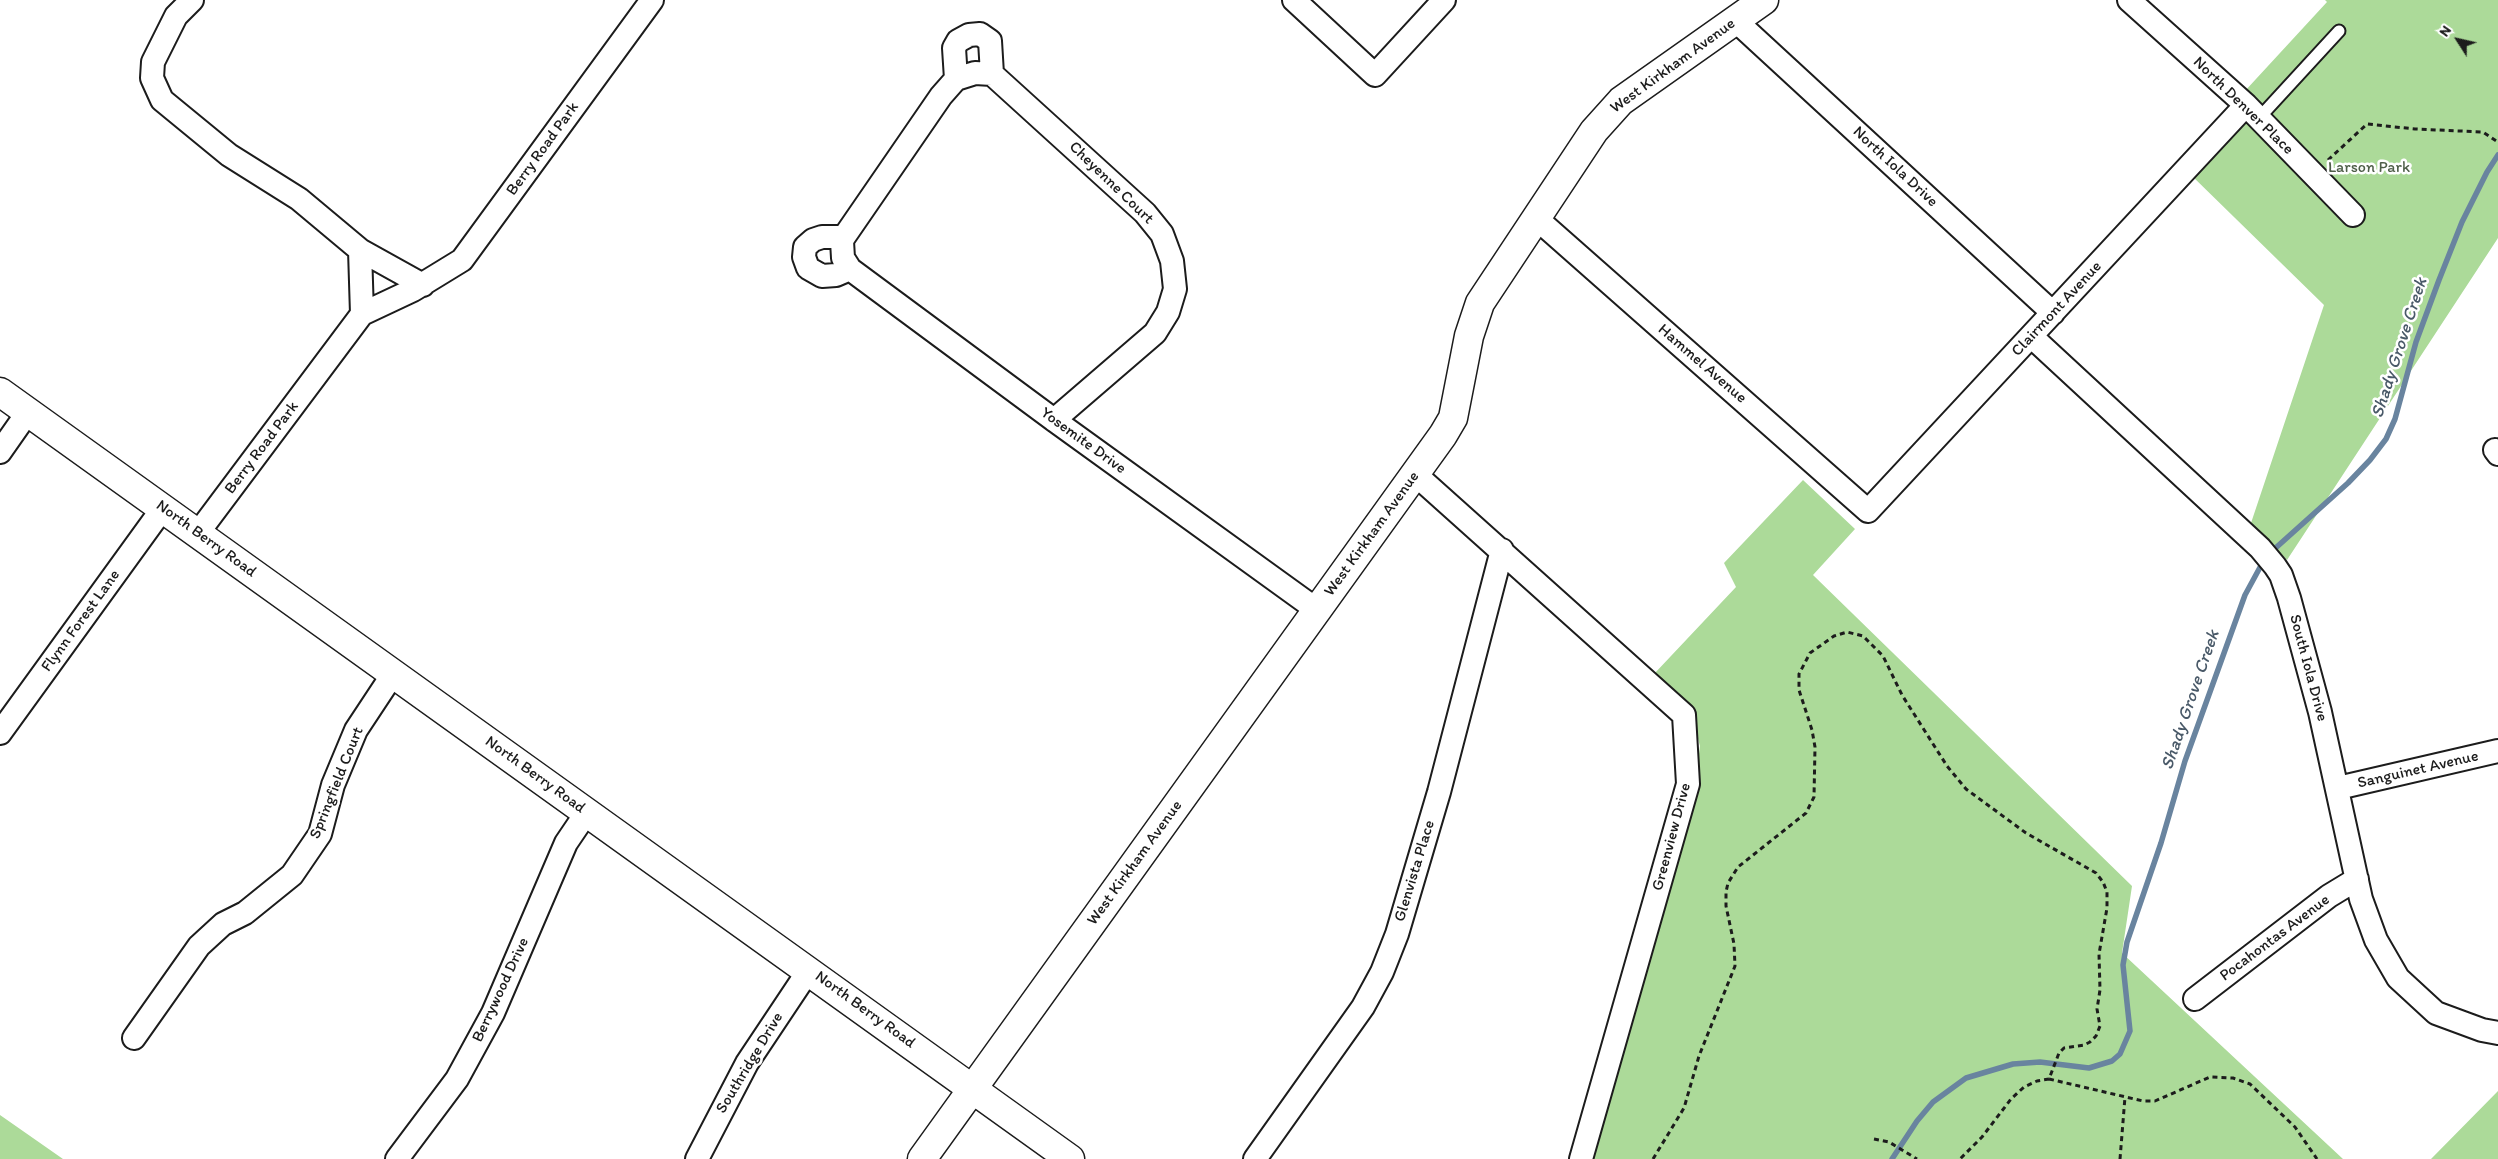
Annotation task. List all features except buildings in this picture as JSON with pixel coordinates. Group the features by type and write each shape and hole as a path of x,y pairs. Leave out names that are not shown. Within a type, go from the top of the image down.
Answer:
{"street":[{"path":"192,0 176,16 154,62 152,78 162,100 229,155 299,199 360,250 423,285"},
{"name":"Berry Road Park","path":"198,533 362,314 423,285 462,260 652,0"},
{"path":"1294,0 1375,74 1444,0"},
{"name":"West Kirkham Avenue","path":"922,1159 1415,474 1453,418 1469,336 1480,303 1606,116 1620,101 1764,0"},
{"name":"North Denver Place","path":"2129,0 2252,112 2353,215"},
{"name":"North Iola Drive","path":"1736,21 2053,312"},
{"path":"980,34 990,41 992,74 975,73 956,79 954,48 958,41 968,35 980,34"},
{"name":"Cheyenne Court","path":"992,74 1145,213 1162,234 1172,262 1175,289 1168,312 1155,333 1054,420"},
{"name":"Yosemite Drive","path":"956,79 941,96 846,255 1054,420 1317,610"},
{"name":"Clairmont Avenue","path":"1868,511 2032,337 2053,312 2252,112"},
{"name":"Hammel Avenue","path":"1536,218 1868,511"},
{"path":"360,250 362,314"},
{"name":"South Iola Drive","path":"2032,337 2260,548 2275,566 2281,575 2289,598 2330,751 2357,879 2376,940 2398,978 2436,1013 2482,1030 2498,1033"},
{"name":"North Berry Road","path":"0,392 809,970 1070,1159"},
{"path":"0,452 28,412"},
{"name":"Greenview Drive","path":"1415,474 1684,715 1688,784 1581,1159"},
{"name":"Flynn Forest Lane","path":"0,733 163,508"},
{"name":"Glenvista Place","path":"1255,1159 1363,1007 1382,972 1397,934 1439,792 1502,550"},
{"name":"Springfield Court","path":"134,1038 199,946 223,924 245,913 292,875 320,834 333,785 356,730 393,674"},
{"name":"Sanguinet Avenue","path":"2338,788 2498,751"},
{"name":"Berrywood Drive","path":"397,1159 456,1079 489,1021 566,843 587,812"},
{"name":"Pocahontas Avenue","path":"2195,998 2329,896 2357,879"},
{"name":"Southridge Drive","path":"697,1159 747,1064 809,970"}],"lane":[{"path":"2252,112 2339,31"}],"path":[{"path":"2312,173 2367,124 2415,129 2483,132 2498,142"},
{"path":"1653,1159 1684,1108 1699,1056 1735,966 1734,944 1726,906 1728,883 1738,867 1793,824 1812,805 1816,784 1815,747 1812,730 1799,690 1799,674 1810,653 1834,636 1847,632 1862,636 1883,656 1902,694 1947,766 1966,789 2026,833 2085,866 2103,882 2107,908 2099,954 2100,990 2098,1009 2100,1026 2090,1042 2064,1048 2059,1053 2049,1079"},
{"path":"1960,1159 1982,1137 2011,1099 2024,1088 2037,1081 2049,1079 2125,1097 2155,1101 2210,1077 2233,1078 2250,1084 2288,1121 2310,1147 2317,1159"},
{"path":"2120,1159 2125,1097"},
{"path":"1874,1139 1888,1142 1917,1159"}],"green space":[{"name":"Larson Park","path":"2325,0 2498,0 2498,238 2287,560 2251,523 2324,305 2190,174 2244,92 2327,2"},
{"path":"1803,480 1855,529 1813,575 2132,886 2122,953 2343,1159 1590,1159 1697,769 1700,746 1691,713 1654,674 1736,587 1724,563"},
{"path":"2498,1091 2498,1159 2431,1159"},
{"path":"0,1115 63,1159 0,1159"}],"waterway":[{"name":"Shady Grove Creek","path":"2270,553 2348,483 2370,460 2386,439 2395,419 2416,342 2439,280 2462,222 2487,172 2498,155"},
{"name":"Shady Grove Creek","path":"1892,1159 1917,1121 1933,1102 1966,1078 2013,1064 2040,1062 2089,1068 2112,1061 2120,1054 2130,1031 2123,965 2127,942 2161,843 2185,761 2245,595 2264,560"}]}
